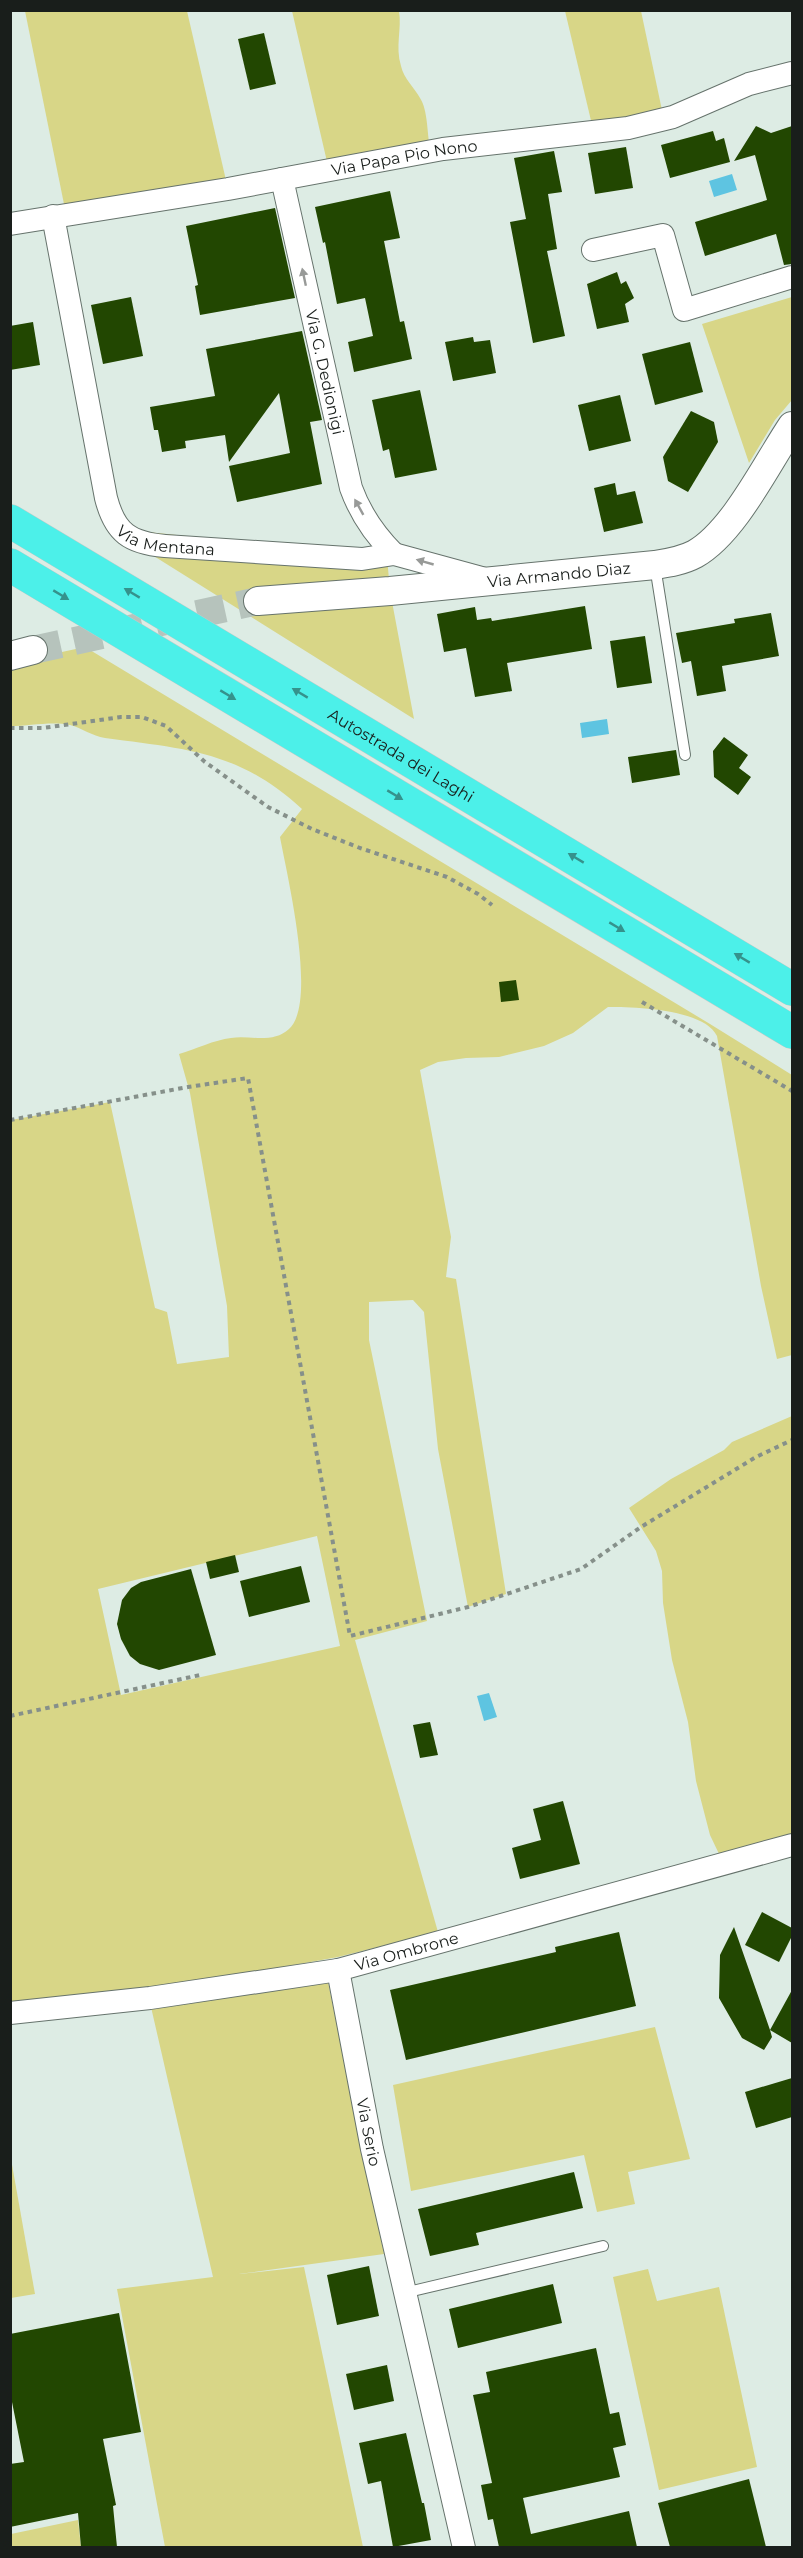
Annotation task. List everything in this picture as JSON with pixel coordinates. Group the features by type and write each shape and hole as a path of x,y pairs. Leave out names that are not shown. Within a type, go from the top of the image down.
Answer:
{"highway":[{"name":"Autostrada dei Laghi","path":"10,521 792,989"},
{"path":"10,565 792,1032"}],"street":[{"name":"Via Papa Pio Nono","path":"10,224 282,179 443,149 628,128 673,117 749,84 792,73"},
{"name":"Via G. Dedionigi","path":"282,179 351,488 361,511 380,539 394,554"},
{"name":"Via Mentana","path":"53,216 106,498 117,527 132,539 159,546 362,559 394,554 496,581"},
{"path":"594,250 663,235 684,310 792,277"},
{"name":"Via Armando Diaz","path":"258,601 655,565 688,557 711,542 740,507 792,426"},
{"name":"Via Ombrone","path":"10,2013 150,1998 338,1970 792,1845"},
{"name":"Via Serio","path":"338,1970 372,2149 464,2547"}],"lane":[{"path":"655,565 685,755"},
{"path":"404,2293 603,2246"}],"path":[{"path":"10,728 43,728 122,717 142,717 166,726 205,762 268,807 312,830 447,877 478,894 492,905"},
{"path":"642,1002 792,1091"},
{"path":"10,1120 248,1078 350,1636 468,1607 581,1569 641,1527 746,1463 792,1440"},
{"path":"10,1716 201,1675"}],"shaded area":[{"path":"25,11 187,11 228,189 66,214"},
{"path":"292,11 399,11 399,59 404,75 423,103 430,148 328,166"},
{"path":"565,11 641,11 663,115 593,129"},
{"path":"792,297 792,400 775,420 749,463 702,324"},
{"path":"109,528 387,557 390,591 414,719"},
{"path":"85,647 792,1075 792,1355 777,1359 761,1286 717,1036 710,1027 698,1020 668,1011 608,1007 573,1033 544,1046 499,1057 438,1062 420,1070 451,1237 446,1277 456,1279 506,1594 468,1607 438,1449 424,1312 413,1300 369,1302 369,1340 427,1621 355,1640 438,1932 338,1957 150,1991 11,2004 11,1120 110,1102 155,1308 167,1312 177,1364 229,1357 227,1306 190,1093 179,1054 225,1039 269,1038 283,1034 289,1029 297,1015 301,993 301,967 294,908 280,837 302,809 256,775 210,756 186,750 100,737 63,724 11,726 11,663","holes":["317,1536 340,1646 121,1695 98,1589"]},
{"path":"792,1416 792,1837 720,1856 710,1835 696,1781 688,1722 672,1660 663,1603 662,1571 656,1551 629,1508 671,1479 724,1450 732,1442"},
{"path":"328,1982 384,2254 239,2274 304,2267 363,2547 165,2547 117,2289 213,2277 151,2007"},
{"path":"655,2027 690,2159 628,2172 635,2204 597,2212 584,2155 411,2191 393,2085"},
{"path":"11,2159 35,2294 10,2298"},
{"path":"648,2269 657,2301 719,2287 757,2467 659,2490 613,2277"},
{"path":"78,2520 81,2547 11,2547 11,2534"}],"water":[{"path":"732,174 737,190 714,197 709,181"},
{"path":"607,719 609,734 582,738 580,723"},
{"path":"489,1693 497,1717 484,1721 477,1696"}],"building":[{"path":"264,33 276,84 250,90 238,39"},
{"path":"756,126 771,133 792,126 792,264 784,265 776,234 705,256 695,222 767,200 755,155 734,161"},
{"path":"713,131 716,141 724,138 730,162 670,178 661,145"},
{"path":"626,147 633,188 595,194 588,153"},
{"path":"554,151 562,192 548,194 557,249 547,251 565,336 533,343 510,222 526,219 514,158"},
{"path":"390,191 400,238 384,241 400,322 404,321 412,359 354,372 348,342 373,336 365,298 337,304 325,242 323,243 315,207"},
{"path":"275,208 295,298 200,315 195,286 198,285 186,226"},
{"path":"617,272 621,284 626,281 634,298 625,304 629,322 597,329 587,284"},
{"path":"131,297 143,356 103,364 91,305"},
{"path":"33,322 40,365 10,370 10,326"},
{"path":"302,331 322,420 310,422 322,484 237,502 229,466 290,453 279,393 229,462 225,435 185,441 186,448 162,452 158,430 154,430 150,407 215,396 206,349"},
{"path":"473,337 474,342 490,340 496,373 453,381 445,342"},
{"path":"690,342 703,392 655,405 642,354"},
{"path":"420,390 437,470 395,478 389,449 383,451 372,400"},
{"path":"620,395 631,441 589,451 578,405"},
{"path":"691,411 714,422 718,442 688,492 668,481 663,457"},
{"path":"615,483 617,495 635,491 643,523 604,532 594,488"},
{"path":"585,606 592,649 507,663 512,691 475,697 466,648 444,652 437,614 475,607 477,620 491,618 492,621"},
{"path":"771,613 779,656 722,666 726,691 697,696 691,661 682,663 676,633 735,623 734,619"},
{"path":"645,636 652,683 617,688 610,641"},
{"path":"724,737 748,755 739,768 751,777 738,795 714,777 713,751"},
{"path":"676,750 680,775 632,783 628,757"},
{"path":"516,980 519,1000 501,1002 499,982"},
{"path":"235,1555 239,1572 210,1579 206,1562"},
{"path":"301,1566 310,1602 249,1617 240,1581"},
{"path":"191,1569 216,1655 159,1670 140,1664 130,1656 121,1639 117,1624 122,1600 131,1588 141,1582"},
{"path":"430,1722 438,1755 420,1758 413,1725"},
{"path":"563,1801 580,1864 520,1879 512,1848 541,1840 533,1809"},
{"path":"762,1912 792,1928 792,1936 779,1962 745,1945"},
{"path":"734,1927 772,2037 764,2050 742,2038 719,1998 720,1955"},
{"path":"619,1932 636,2006 406,2060 390,1990 556,1952 555,1947"},
{"path":"792,1990 792,2043 770,2030"},
{"path":"792,2078 792,2117 756,2128 745,2092"},
{"path":"574,2172 583,2208 476,2233 479,2245 430,2256 418,2209"},
{"path":"369,2266 379,2316 337,2325 327,2275"},
{"path":"553,2284 562,2323 458,2348 449,2309"},
{"path":"119,2313 141,2432 103,2439 116,2505 113,2506 117,2547 81,2547 78,2513 10,2527 10,2464 24,2462 10,2392 10,2334"},
{"path":"596,2348 610,2414 619,2412 626,2445 613,2448 620,2477 523,2498 531,2534 629,2511 637,2547 499,2547 493,2519 488,2520 481,2485 492,2483 473,2395 490,2392 486,2372"},
{"path":"387,2365 394,2401 354,2410 346,2374"},
{"path":"406,2433 431,2540 393,2547 381,2481 368,2484 359,2443"},
{"path":"749,2479 766,2547 670,2547 658,2503"}],"tunnel":[{"path":"33,650 258,601"}]}
